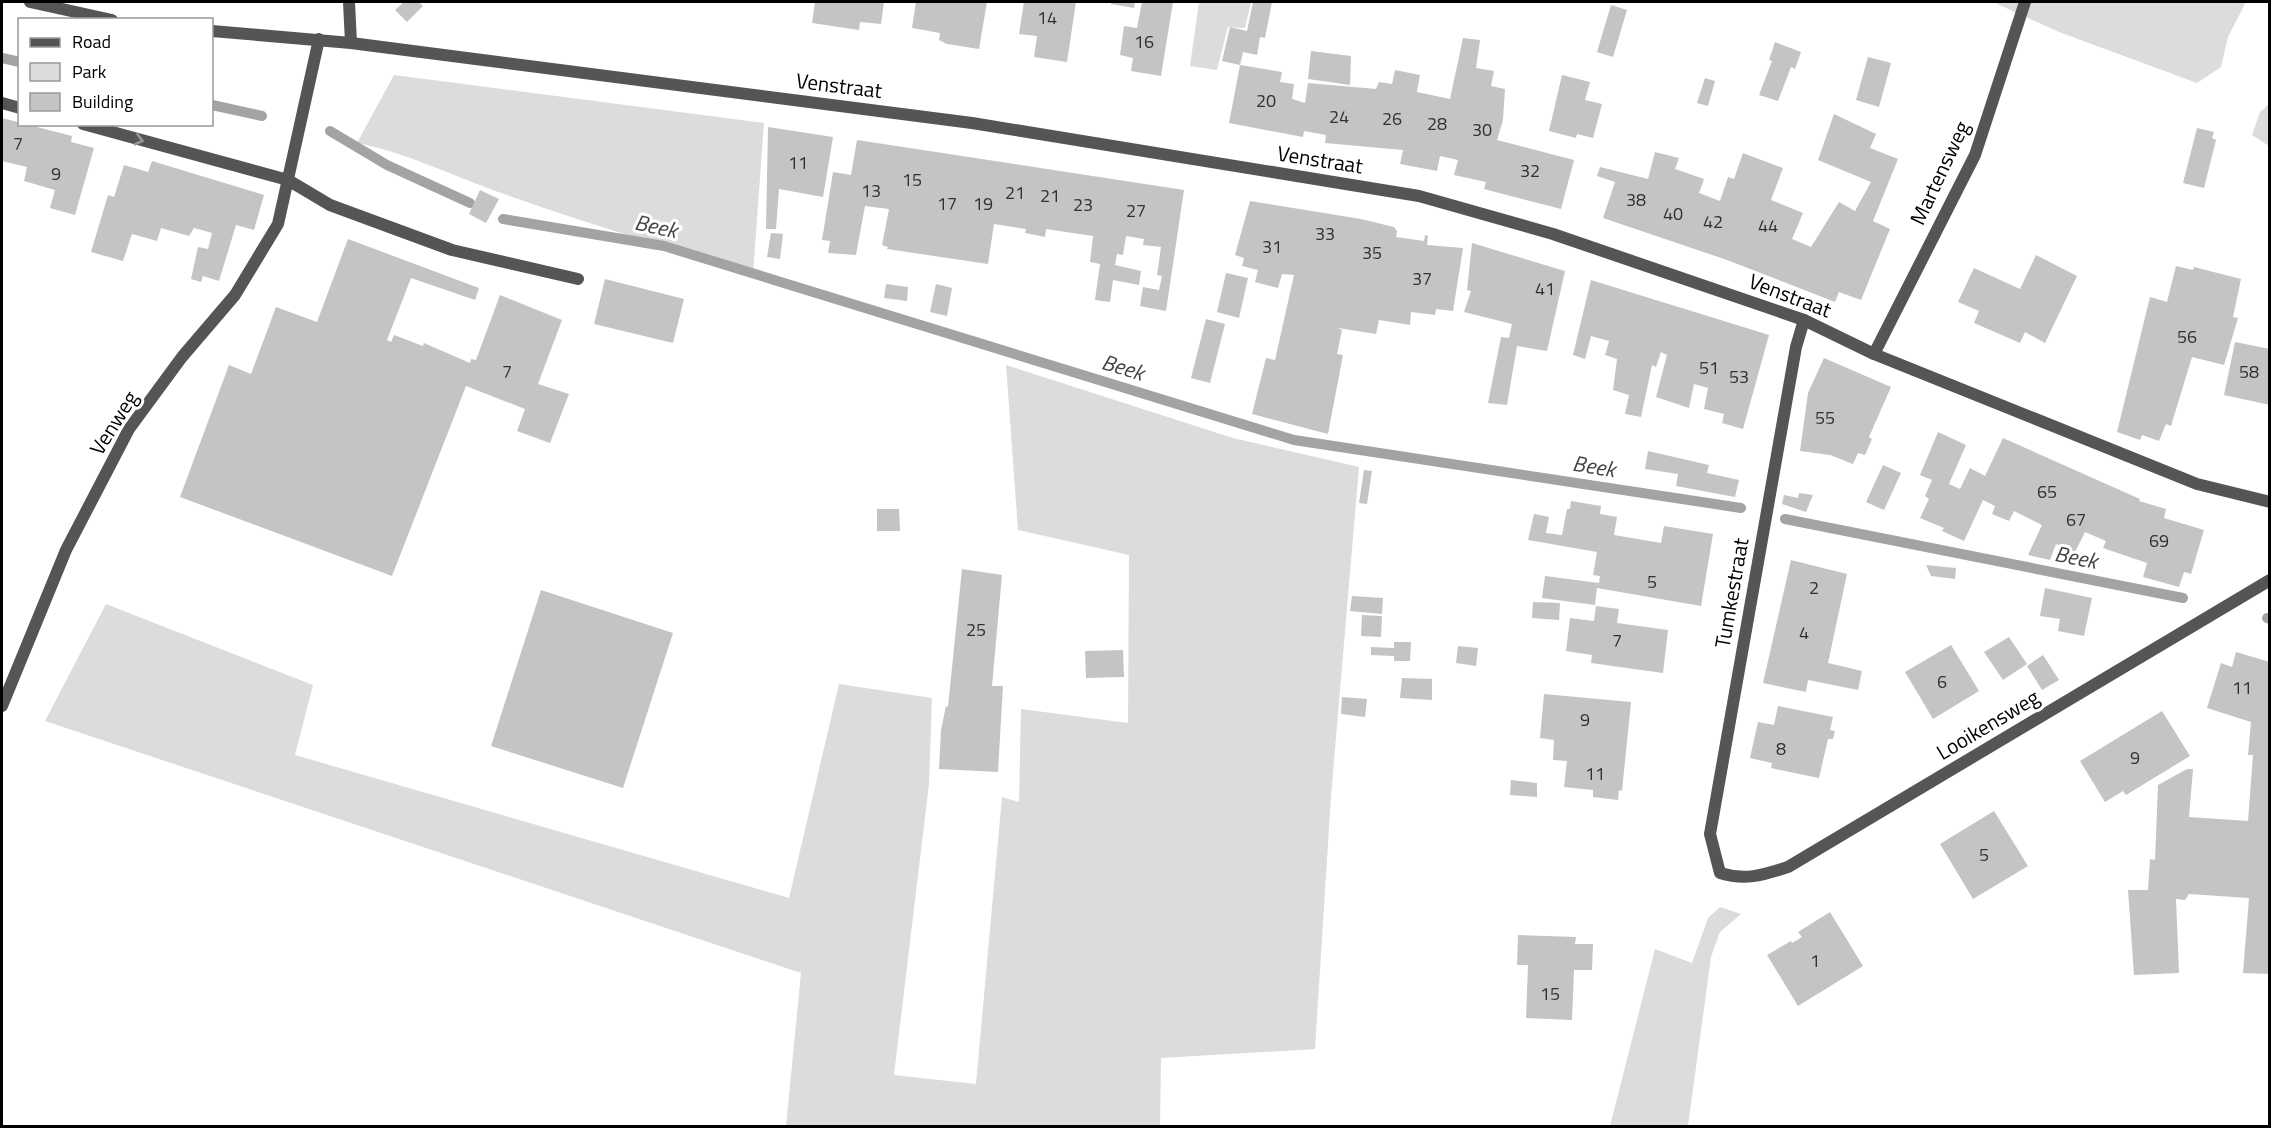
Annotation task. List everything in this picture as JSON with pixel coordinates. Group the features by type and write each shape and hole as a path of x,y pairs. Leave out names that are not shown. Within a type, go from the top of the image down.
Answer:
{"street":[{"path":"30,2 103,18"},
{"path":"348,2 351,43"},
{"name":"Martensweg","path":"1874,354 1975,155 2025,2"},
{"name":"Venstraat","path":"213,31 319,39 972,123 1419,196 1553,234 1804,320 1874,354 2197,484 2270,502"},
{"name":"Venweg","path":"2,706 66,550 129,429 182,357 235,295 278,224 319,39"},
{"path":"2,103 18,107"},
{"path":"90,126 288,180 330,205 452,250 578,279"},
{"name":"Tumkestraat","path":"1720,873 1710,834 1796,347 1804,320"},
{"name":"Looikensweg","path":"1720,873 1737,878 1756,878 1788,867 2270,580"}],"green space":[{"path":"1199,2 1251,2 1245,28 1228,27 1217,70 1190,66"},
{"path":"1993,2 2246,2 2228,37 2221,67 2197,83 2059,32"},
{"path":"394,75 764,123 753,274 566,215 413,159 357,143"},
{"path":"2269,104 2269,146 2252,135 2260,112"},
{"path":"1006,365 1233,438 1359,467 1331,796 1315,1049 1161,1058 1160,1126 786,1126 801,973 45,721 106,604 313,685 295,755 789,898 839,684 932,698 929,784 894,1075 976,1084 1002,797 1019,802 1021,709 1128,723 1129,555 1018,530"},
{"path":"1720,907 1741,914 1720,932 1711,957 1688,1126 1610,1126 1655,949 1692,963 1708,918"}],"building":[{"path":"404,2 419,2 423,6 407,22 395,10"},
{"path":"815,2 884,2 881,24 860,22 859,30 812,23"},
{"path":"916,2 987,2 979,49 947,44 939,40 940,33 912,28"},
{"path":"1024,2 1076,2 1067,62 1034,57 1037,36 1019,34"},
{"path":"1111,2 1135,2 1134,8 1111,4"},
{"path":"1142,2 1173,2 1161,76 1131,71 1133,58 1120,55 1124,26 1137,28"},
{"path":"1253,2 1272,2 1265,38 1260,37 1257,55 1243,52 1240,65 1222,61 1230,27 1247,31"},
{"path":"1611,5 1627,10 1613,57 1597,52"},
{"path":"1463,38 1480,40 1476,68 1494,71 1491,86 1505,89 1503,120 1497,140 1574,160 1561,209 1484,189 1486,182 1454,175 1458,160 1440,156 1437,171 1400,164 1403,150 1325,143 1326,135 1304,131 1303,137 1229,123 1240,65 1282,72 1280,82 1294,84 1292,99 1305,103 1308,83 1376,89 1379,82 1392,84 1395,70 1420,75 1417,92 1450,99"},
{"path":"1775,42 1801,52 1795,69 1791,67 1778,101 1759,95 1772,61 1769,60"},
{"path":"1311,51 1351,56 1350,85 1308,79"},
{"path":"1868,57 1891,63 1879,107 1856,100"},
{"path":"1562,75 1590,82 1585,100 1602,104 1593,138 1577,134 1576,138 1549,131"},
{"path":"1705,78 1715,81 1708,106 1697,103"},
{"path":"1834,114 1876,134 1870,148 1898,159 1873,221 1890,229 1861,300 1839,292 1835,302 1727,260 1603,218 1615,182 1597,176 1600,167 1648,179 1655,152 1679,158 1675,169 1704,179 1699,193 1720,201 1728,177 1734,179 1743,153 1783,168 1771,200 1803,213 1792,239 1811,247 1839,202 1855,211 1871,182 1818,160"},
{"path":"2,118 18,122 18,126 33,126 72,136 71,142 94,148 75,215 50,208 55,190 24,181 27,167 2,161"},
{"path":"768,127 833,137 823,197 779,189 776,229 766,229"},
{"path":"2197,128 2214,132 2212,138 2216,140 2204,188 2183,183"},
{"path":"857,140 1184,190 1166,311 1140,306 1143,287 1159,290 1162,276 1157,275 1161,247 1143,245 1144,239 1126,236 1123,255 1117,254 1115,265 1141,271 1139,285 1113,280 1110,302 1095,300 1100,264 1090,262 1093,236 1046,229 1045,237 1025,233 1026,229 994,224 988,264 887,249 888,247 882,245 889,209 865,206 856,255 828,253 830,241 822,240 833,172 851,175"},
{"path":"152,161 264,195 254,230 236,225 219,281 203,276 201,282 191,279 198,247 208,249 212,233 194,228 189,236 161,228 157,241 132,234 123,261 91,252 108,195 114,197 124,165 148,172"},
{"path":"480,190 499,199 486,223 469,214"},
{"path":"1250,201 1361,219 1394,227 1397,231 1396,237 1424,241 1425,235 1428,236 1427,245 1463,248 1453,311 1436,309 1435,315 1411,312 1410,325 1379,320 1376,334 1338,328 1342,330 1337,354 1343,355 1328,434 1252,414 1266,358 1275,360 1294,275 1282,274 1278,288 1255,282 1258,270 1242,266 1244,258 1235,255"},
{"path":"771,233 783,234 780,259 767,257"},
{"path":"348,239 479,288 475,300 411,278 387,340 391,342 394,335 423,346 424,343 470,363 471,359 476,360 500,295 562,320 538,384 569,394 550,443 517,431 525,409 466,386 392,576 180,497 229,365 251,374 276,307 317,322"},
{"path":"1472,243 1565,271 1547,351 1517,346 1507,405 1488,403 1501,337 1509,338 1512,324 1464,312 1471,291 1467,290"},
{"path":"2036,255 2077,276 2045,343 2025,332 2020,343 1974,323 1979,311 1958,302 1974,268 2020,289"},
{"path":"2176,266 2193,270 2194,267 2241,279 2233,317 2238,318 2224,365 2192,357 2171,426 2166,424 2159,441 2142,435 2140,440 2117,432 2150,297 2167,302"},
{"path":"1226,273 1248,278 1239,318 1217,312"},
{"path":"605,279 684,299 673,343 594,324"},
{"path":"1591,280 1769,335 1743,429 1722,423 1724,414 1704,409 1708,388 1694,384 1689,408 1656,397 1667,355 1661,352 1656,367 1652,365 1641,417 1625,414 1629,395 1613,390 1617,359 1605,355 1609,341 1591,336 1585,359 1573,355"},
{"path":"886,284 908,287 907,301 884,298"},
{"path":"936,284 952,288 947,316 930,312"},
{"path":"1206,319 1225,324 1210,383 1191,378"},
{"path":"2235,342 2270,349 2270,405 2224,395"},
{"path":"1824,358 1891,387 1869,437 1872,439 1865,455 1858,453 1853,464 1830,455 1800,451 1808,393"},
{"path":"1938,432 1966,445 1949,484 1960,489 1970,468 1985,476 2003,438 2140,499 2139,501 2166,509 2164,518 2204,530 2191,574 2184,572 2179,587 2143,577 2147,563 2103,548 2106,541 2085,532 2075,552 2056,544 2050,560 2028,555 2042,525 2014,511 2009,521 1992,514 1995,506 1983,500 1964,541 1942,531 1944,528 1920,518 1929,499 1925,496 1932,480 1920,475"},
{"path":"1648,451 1709,465 1707,473 1739,480 1735,497 1676,486 1678,474 1645,469"},
{"path":"1883,465 1901,473 1884,510 1866,502"},
{"path":"1364,470 1372,471 1367,504 1359,503"},
{"path":"1799,493 1813,495 1806,512 1782,504 1784,495 1798,498"},
{"path":"1571,501 1601,506 1600,514 1617,517 1614,535 1661,543 1664,526 1713,534 1701,606 1597,588 1595,605 1542,598 1545,576 1599,583 1600,576 1593,575 1597,552 1528,540 1534,514 1549,517 1546,533 1562,535 1567,509 1570,509"},
{"path":"877,509 899,509 900,531 877,531"},
{"path":"1791,560 1847,574 1828,663 1862,671 1858,690 1808,680 1806,692 1763,683"},
{"path":"1926,565 1956,568 1955,579 1931,576"},
{"path":"962,569 1002,575 992,686 1003,686 998,772 939,769 941,730 946,706 948,707"},
{"path":"2045,588 2092,598 2084,636 2058,631 2060,619 2040,616"},
{"path":"541,590 673,633 623,788 491,746"},
{"path":"1352,596 1383,598 1382,614 1350,611"},
{"path":"1533,602 1560,603 1559,620 1532,618"},
{"path":"1596,606 1619,609 1617,623 1668,630 1663,673 1591,663 1592,655 1566,651 1570,618 1594,621"},
{"path":"1362,615 1382,616 1381,637 1361,636"},
{"path":"2009,637 2027,664 2003,680 1984,652"},
{"path":"1394,642 1411,642 1410,661 1394,661 1394,656 1371,655 1371,647 1394,648"},
{"path":"1951,645 1979,691 1933,719 1905,672"},
{"path":"1458,646 1478,648 1476,666 1456,663"},
{"path":"1123,650 1124,677 1086,678 1085,651"},
{"path":"2236,652 2270,662 2270,974 2243,973 2249,898 2189,894 2185,900 2176,899 2179,973 2134,975 2128,890 2148,890 2150,859 2155,860 2158,785 2187,769 2193,769 2189,817 2248,821 2253,755 2248,755 2251,722 2207,708 2221,663 2232,667"},
{"path":"2043,655 2059,680 2042,690 2027,666"},
{"path":"1402,678 1432,679 1432,700 1400,698"},
{"path":"1544,694 1631,702 1622,791 1619,790 1618,800 1593,797 1593,790 1564,787 1567,761 1553,760 1554,740 1540,738"},
{"path":"1342,697 1367,699 1365,717 1341,714"},
{"path":"1778,706 1833,717 1830,730 1835,731 1833,739 1828,739 1819,778 1771,768 1772,763 1750,758 1758,722 1774,725"},
{"path":"2162,711 2190,756 2126,795 2123,791 2105,802 2080,761"},
{"path":"1511,780 1537,783 1537,797 1510,795"},
{"path":"1994,811 2028,866 1973,899 1940,844"},
{"path":"1830,912 1863,966 1798,1006 1767,955 1802,937 1798,932"},
{"path":"1518,935 1576,937 1575,944 1593,944 1592,970 1574,970 1572,1020 1526,1018 1528,965 1517,965"}],"waterway":[{"name":"Beek","path":"2,58 18,62"},
{"name":"Beek","path":"213,105 262,116"},
{"name":"Beek","path":"330,131 387,165 470,203"},
{"name":"Beek","path":"503,219 664,246 1294,440 1741,508"},
{"name":"Beek","path":"1785,519 2183,598"}]}
